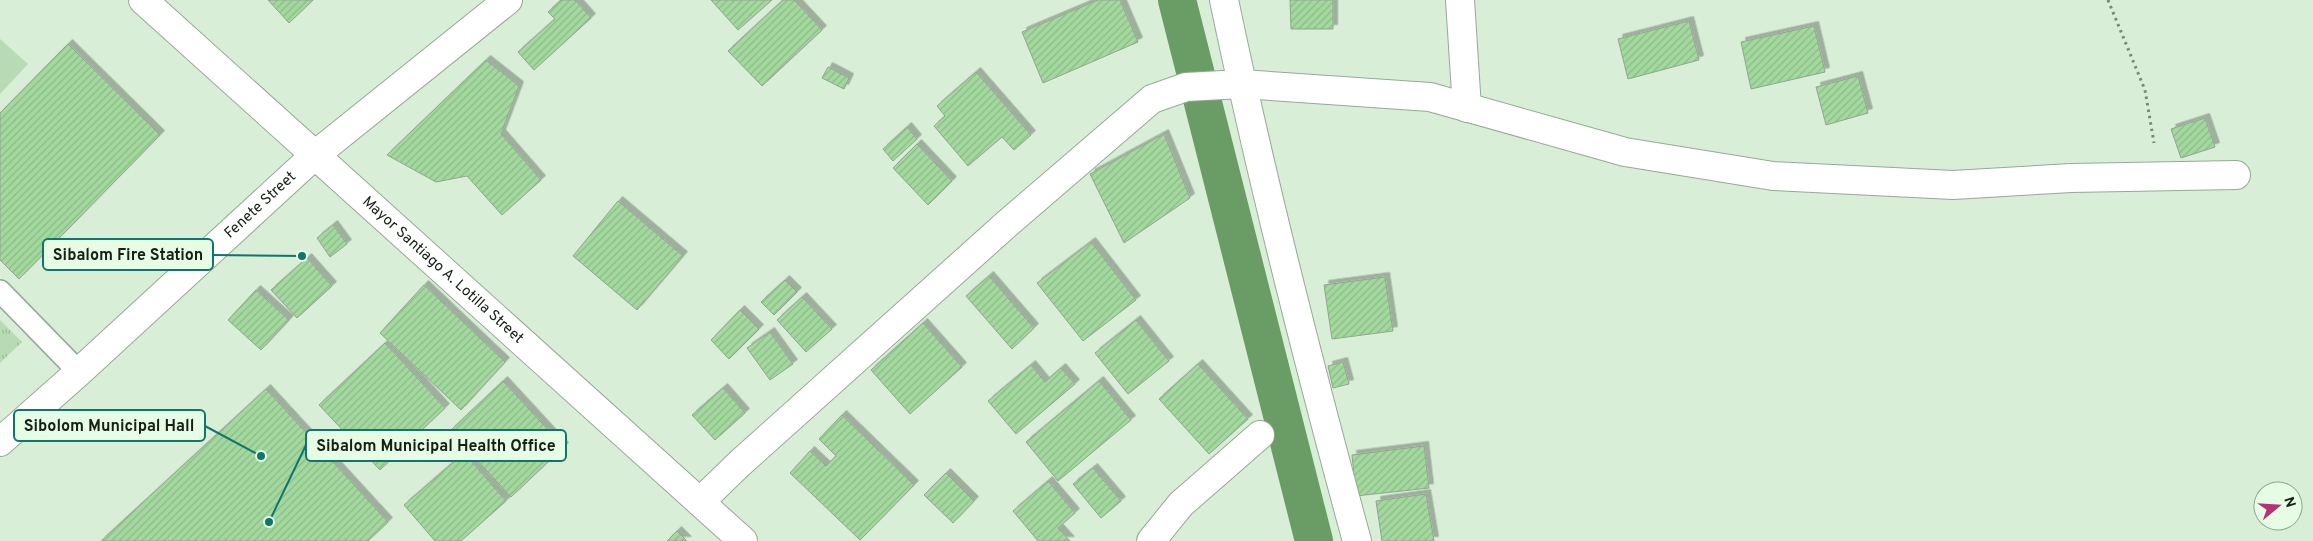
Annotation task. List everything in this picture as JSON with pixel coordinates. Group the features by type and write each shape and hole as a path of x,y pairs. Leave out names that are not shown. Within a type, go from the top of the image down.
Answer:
{"street":[{"name":"Mayor Santiago A. Lotilla Street","path":"143,0 743,541"},
{"name":"Fenete Street","path":"0,442 315,155 508,0"},
{"path":"1224,0 1233,84 1357,541"},
{"path":"1460,0 1467,108"},
{"path":"700,502 739,464 1002,229 1152,99 1186,87 1233,84 1430,97 1625,152 1773,176 1954,185 2160,176 2236,175"},
{"path":"1150,541 1181,504 1260,436"}],"lane":[{"path":"0,291 79,372"}],"path":[{"path":"2108,0 2145,90 2160,176"}],"green space":[{"path":"0,39 28,64 0,94"},
{"path":"0,320 22,342 0,363"}],"building":[{"path":"268,0 313,0 289,23"},
{"path":"561,0 575,0 591,18 534,70 518,52 555,19 548,12"},
{"path":"711,0 772,0 738,30"},
{"path":"783,0 794,0 822,30 762,86 728,51"},
{"path":"1098,0 1120,0 1138,42 1043,83 1022,32"},
{"path":"1290,0 1333,0 1333,29 1291,29"},
{"path":"1689,21 1699,60 1628,79 1618,39"},
{"path":"1814,26 1825,72 1751,89 1741,42"},
{"path":"68,44 160,135 19,279 0,260 0,113"},
{"path":"486,60 519,86 501,134 541,180 502,215 467,176 436,182 387,155"},
{"path":"828,67 849,78 844,89 822,78"},
{"path":"976,72 1031,135 1014,150 1002,137 968,166 934,126 945,116 937,106"},
{"path":"1858,76 1868,113 1826,125 1816,87"},
{"path":"2205,118 2215,147 2181,158 2171,129"},
{"path":"907,127 917,139 893,161 883,149"},
{"path":"1164,134 1190,198 1124,243 1090,174"},
{"path":"917,144 952,181 928,205 893,168"},
{"path":"618,201 683,256 637,310 573,256"},
{"path":"333,225 347,244 330,257 317,238"},
{"path":"1091,242 1136,300 1083,341 1037,283"},
{"path":"307,258 332,286 297,318 271,290"},
{"path":"989,276 1034,328 1012,349 966,296"},
{"path":"1385,277 1393,331 1332,339 1324,285"},
{"path":"785,280 797,292 774,315 761,302"},
{"path":"424,285 505,362 461,410 380,333"},
{"path":"256,290 289,320 261,350 228,320"},
{"path":"802,297 832,329 806,352 777,320"},
{"path":"740,310 759,329 729,359 711,340"},
{"path":"1136,320 1169,361 1128,394 1095,353"},
{"path":"923,323 962,367 910,414 871,370"},
{"path":"770,332 793,364 770,380 747,348"},
{"path":"385,343 445,408 380,470 319,405"},
{"path":"1343,362 1349,384 1333,388 1328,366"},
{"path":"1198,364 1248,419 1209,454 1159,399"},
{"path":"1031,365 1045,382 1061,368 1075,384 1016,434 988,401"},
{"path":"503,381 564,447 511,497 450,431"},
{"path":"1099,381 1131,420 1058,481 1026,442"},
{"path":"723,388 745,413 715,440 692,415"},
{"path":"266,389 388,522 368,541 101,541"},
{"path":"842,415 914,485 860,540 790,473 810,451 826,466 836,456 819,439"},
{"path":"1424,446 1429,488 1356,496 1352,455"},
{"path":"464,453 506,501 461,541 435,541 404,505"},
{"path":"1093,468 1121,501 1101,518 1073,484"},
{"path":"946,473 974,501 953,523 924,495"},
{"path":"1048,481 1075,513 1058,528 1070,541 1038,541 1013,511"},
{"path":"1426,494 1434,541 1382,541 1376,501"},
{"path":"677,531 687,541 667,541"}],"waterway":[{"path":"1177,0 1314,541"}],"place":[{"name":"Sibalom Fire Station","path":"302,256"},
{"name":"Sibolom Municipal Hall","path":"261,456"},
{"name":"Sibalom Municipal Health Office","path":"269,522"}]}
